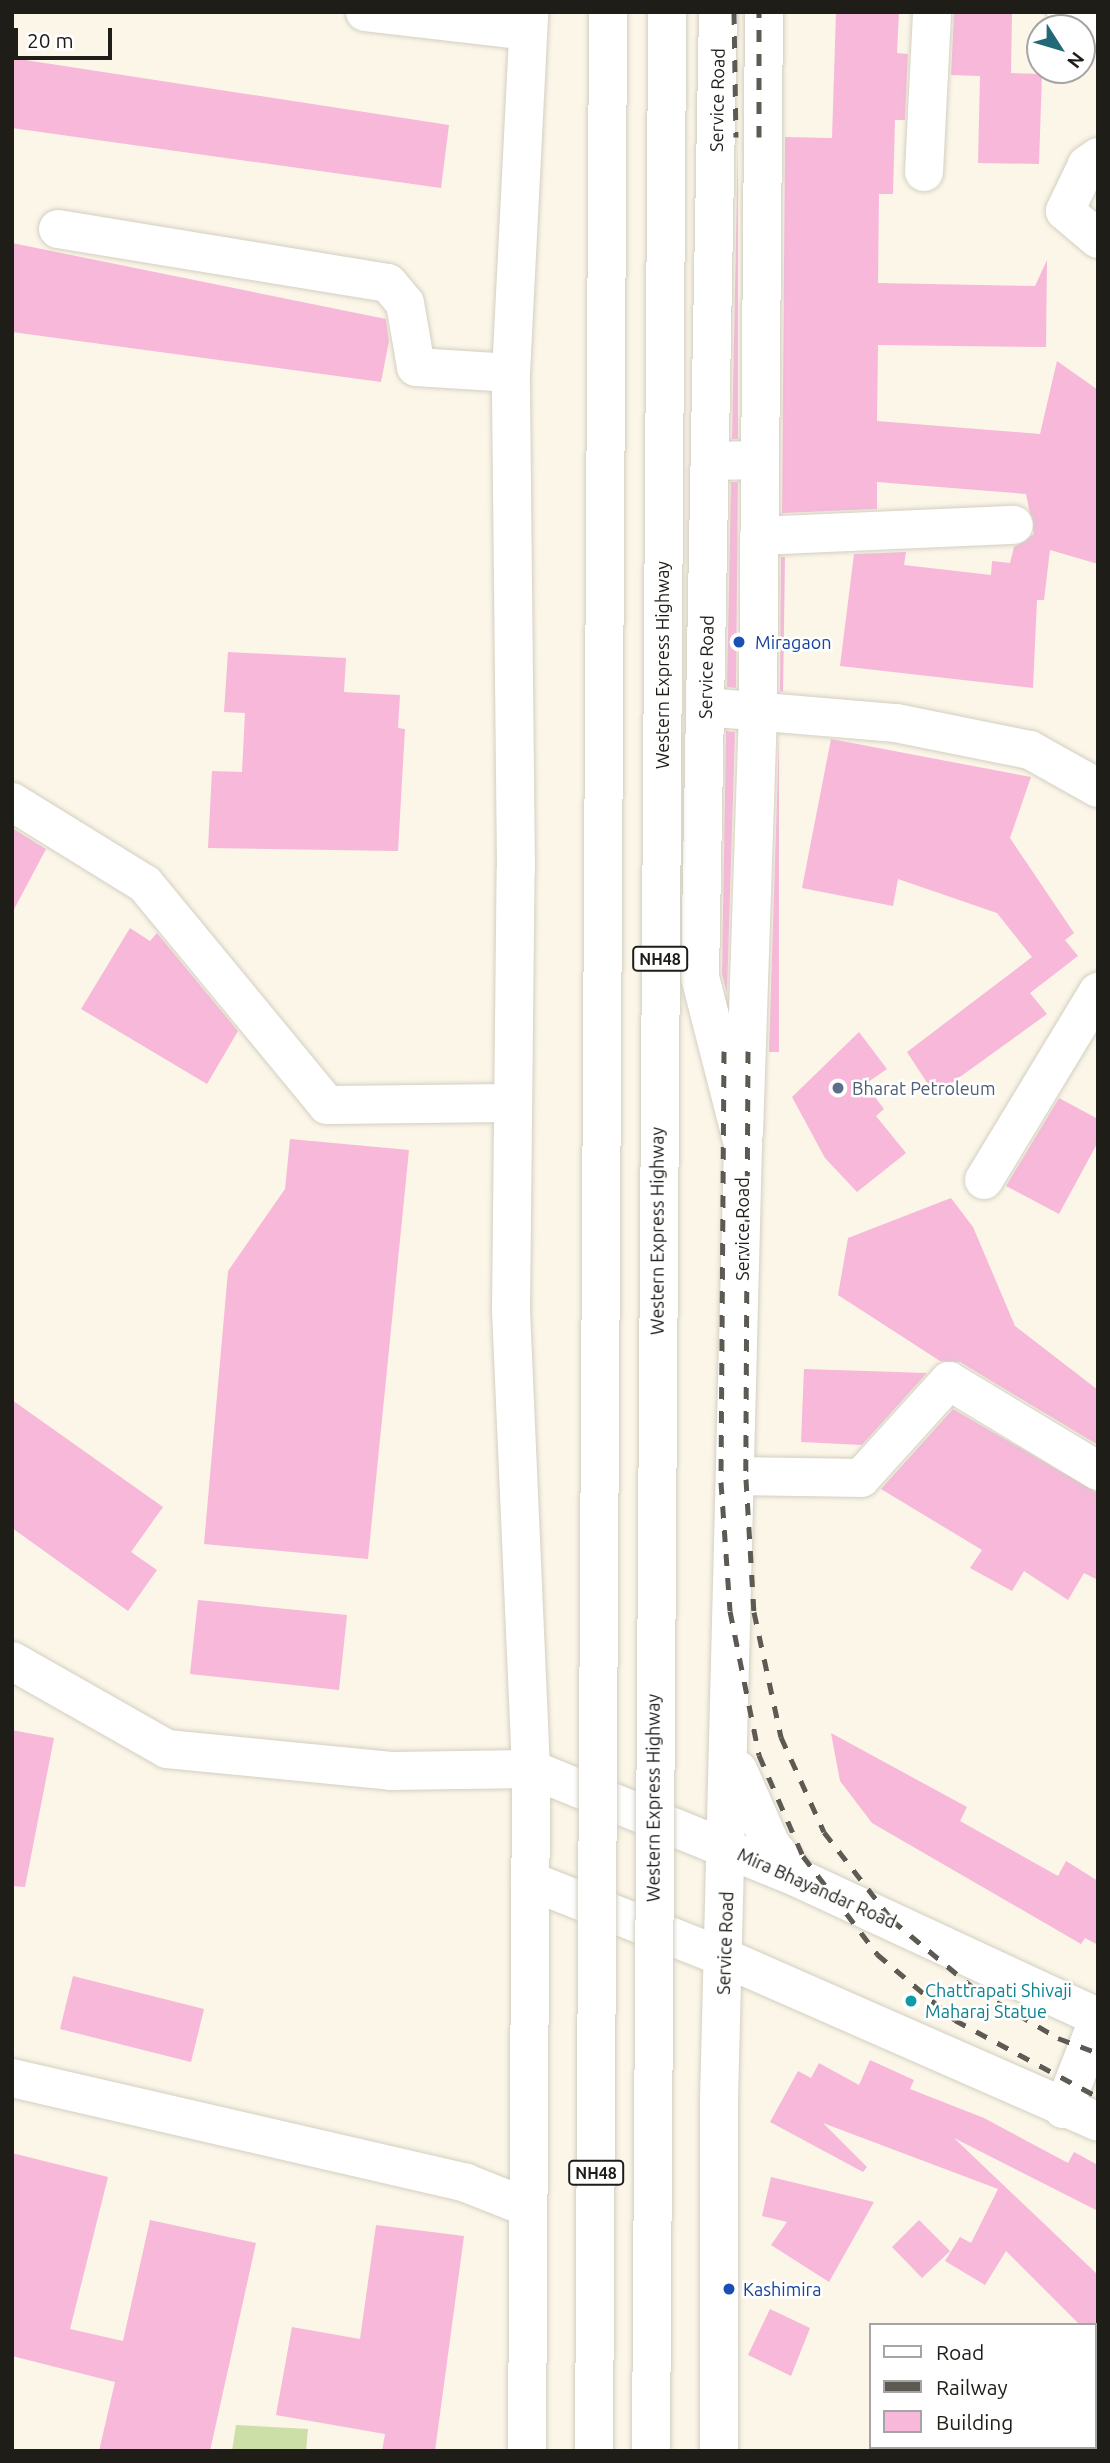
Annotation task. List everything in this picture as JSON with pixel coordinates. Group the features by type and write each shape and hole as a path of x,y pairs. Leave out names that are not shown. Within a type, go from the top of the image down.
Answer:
{"main road":[{"path":"365,12 528,22 511,373 515,1446 531,1769 524,2206 527,2451"},
{"name":"NH48","path":"594,2451 608,12"},
{"name":"Western Express Highway","path":"651,2451 667,12"},
{"name":"Service Road","path":"718,12 700,977 743,1145 725,1958 719,2451"},
{"path":"743,1145 758,711 764,12"},
{"path":"923,172 932,12"},
{"path":"1066,12 1098,26"},
{"path":"1098,157 1087,165 1065,211 1098,239"},
{"path":"58,229 388,283 405,303 416,367 511,373"},
{"path":"710,461 760,460"},
{"path":"759,536 1014,524"},
{"path":"705,707 897,723 1030,750 1098,788"},
{"path":"12,802 145,884 327,1105 512,1103"},
{"path":"984,1180 1098,992"},
{"path":"737,1476 861,1478 949,1381 1098,1471"},
{"path":"12,1661 167,1749 391,1771 531,1769"},
{"path":"731,1752 749,1803 798,1878"},
{"name":"Mira Bhayandar Road","path":"531,1769 798,1878 1098,2018"},
{"path":"530,1881 725,1958 1080,2116 1098,2018"},
{"path":"12,2078 467,2183 524,2206"}],"green space":[{"path":"236,2425 308,2429 306,2451 232,2451"}],"building":[{"path":"836,12 899,12 897,53 908,54 905,120 895,120 893,194 879,194 878,283 1035,286 1047,260 1046,347 878,345 877,421 1040,434 1057,361 1098,390 1098,564 1050,550 1044,600 1037,600 1033,688 840,666 854,554 906,552 904,565 991,575 992,561 1010,563 1014,547 1034,534 1026,494 877,482 877,509 782,513 785,137 832,138"},
{"path":"954,12 1012,14 1011,73 1026,73 1026,84 1042,84 1039,164 978,163 980,76 951,75"},
{"path":"12,58 449,125 441,188 12,128"},
{"path":"738,137 738,439 732,439"},
{"path":"12,243 386,319 389,341 381,382 12,332"},
{"path":"731,482 738,482 736,688 727,687"},
{"path":"781,557 785,557 783,692 780,691"},
{"path":"228,652 346,658 344,692 400,695 398,728 405,729 398,851 208,848 212,771 242,772 245,713 224,712"},
{"path":"726,731 735,732 727,993 722,974"},
{"path":"779,735 779,1052 769,1052"},
{"path":"831,739 1031,777 1010,838 1074,933 1065,940 1078,956 1030,993 1047,1014 935,1095 907,1052 1032,957 997,913 898,879 893,906 802,888"},
{"path":"12,828 46,849 12,913"},
{"path":"130,928 150,941 157,933 238,1031 207,1084 81,1009"},
{"path":"859,1032 887,1069 865,1084 884,1109 876,1116 906,1153 857,1192 825,1158 792,1097"},
{"path":"1059,1098 1098,1119 1098,1142 1059,1214 1006,1186"},
{"path":"290,1139 409,1150 368,1559 204,1544 228,1271 285,1189"},
{"path":"951,1198 973,1227 1015,1326 1098,1390 1098,1445 960,1362 940,1361 838,1295 848,1238"},
{"path":"804,1369 927,1373 862,1445 801,1442"},
{"path":"12,1400 163,1507 131,1552 157,1570 128,1611 12,1528"},
{"path":"953,1409 1098,1493 1098,1580 1084,1573 1068,1600 1024,1571 1012,1591 970,1568 982,1550 881,1489"},
{"path":"198,1600 347,1615 339,1690 190,1674"},
{"path":"12,1730 54,1738 25,1887 12,1886"},
{"path":"831,1733 967,1807 960,1821 1058,1876 1066,1861 1098,1881 1098,1945 1085,1938 1081,1944 872,1823 840,1781"},
{"path":"73,1976 204,2009 191,2062 60,2029"},
{"path":"870,2060 914,2080 910,2089 984,2118 1068,2163 1074,2152 1098,2165 1098,2211 954,2138 1098,2275 1098,2325 1078,2323 1006,2251 985,2285 945,2261 960,2237 971,2243 998,2189 823,2123 867,2167 863,2172 770,2122 798,2071 811,2078 819,2063 859,2085"},
{"path":"12,2153 108,2177 70,2329 123,2341 150,2220 256,2243 210,2451 99,2451 115,2382 12,2356"},
{"path":"771,2177 874,2202 829,2282 771,2245 787,2222 762,2216"},
{"path":"919,2220 950,2251 922,2278 892,2247"},
{"path":"376,2225 464,2236 435,2451 382,2451 385,2434 276,2415 292,2327 360,2339"},
{"path":"770,2309 810,2328 791,2376 748,2355"}],"railway":[{"path":"734,12 736,137"},
{"path":"759,12 759,137"},
{"path":"724,1051 721,1482 730,1611 759,1755 803,1856 877,1954 955,2020 1098,2097"},
{"path":"748,1051 746,1479 754,1612 781,1737 824,1832 892,1920 976,1990 1058,2038 1098,2053"}],"place":[{"name":"Miragaon","path":"739,642"},
{"name":"Bharat Petroleum","path":"838,1088"},
{"name":"Chattrapati Shivaji Maharaj Statue","path":"911,2001"},
{"name":"Kashimira","path":"729,2289"}]}
